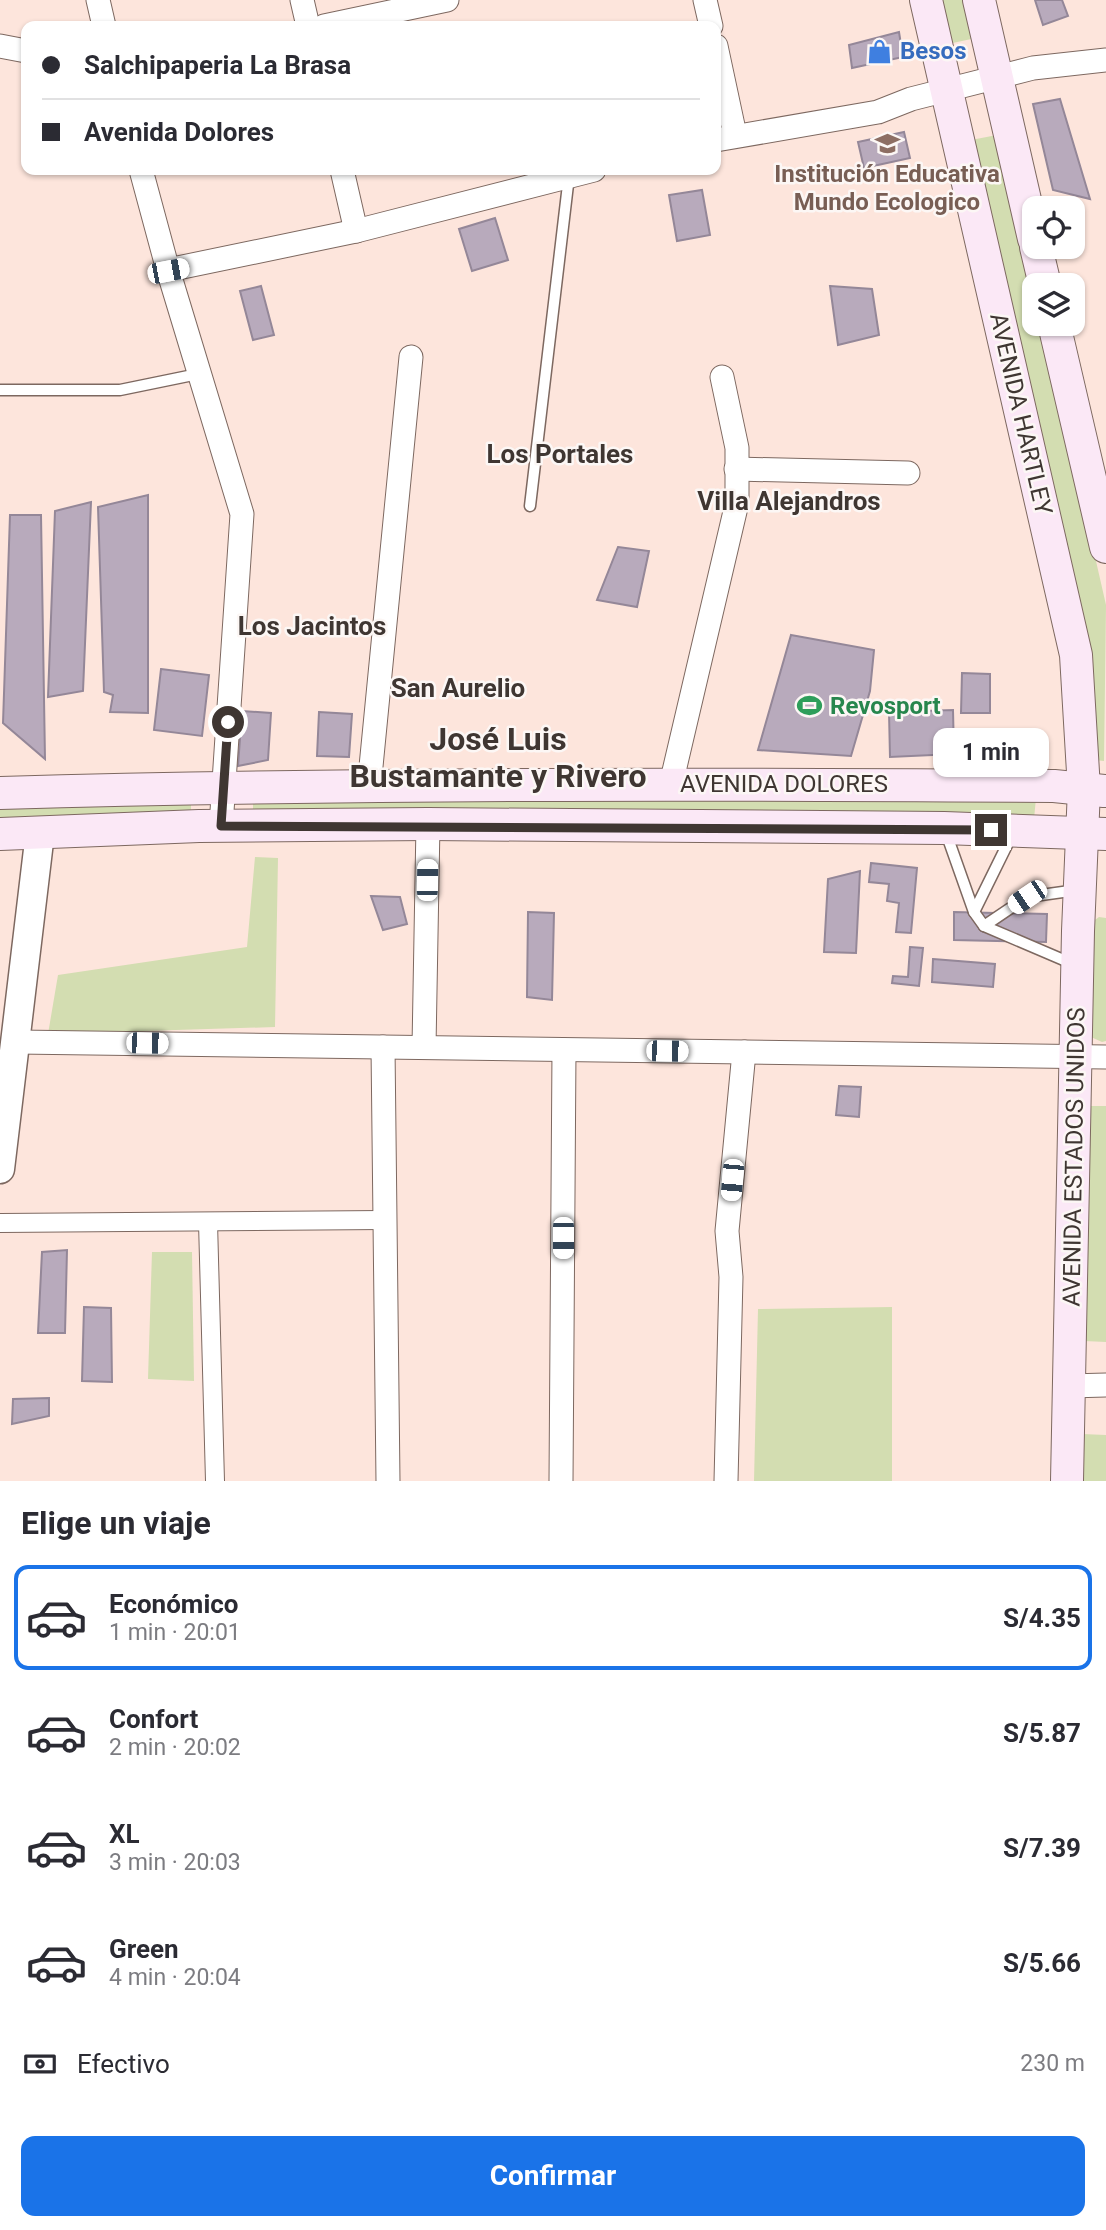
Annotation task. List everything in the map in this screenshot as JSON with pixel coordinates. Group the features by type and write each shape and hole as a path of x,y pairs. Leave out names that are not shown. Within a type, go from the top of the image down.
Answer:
{"main road":[{"name":"AVENIDA HARTLEY","path":"926,0 1076,655 1095,790 1094,833"},
{"path":"979,0 994,78 1023,196"},
{"path":"1057,336 1106,547"},
{"name":"AVENIDA DOLORES","path":"0,793 223,787 671,784 1041,785 1095,790"},
{"name":"AVENIDA DOLORES","path":"0,834 221,826 428,824 944,828 1094,833"},
{"name":"AVENIDA ESTADOS UNIDOS","path":"1068,1481 1069,1386 1091,1057 1078,966 1079,890 1094,833"},
{"path":"1078,931 1086,919 1098,911 1106,911"}],"street":[{"path":"99,0 103,21"},
{"path":"302,0 307,21"},
{"path":"348,21 447,0"},
{"path":"705,0 710,21"},
{"path":"0,46 21,50"},
{"path":"721,92 726,138 878,111 1033,68 1106,60"},
{"path":"142,175 198,374 242,514 221,826"},
{"path":"343,175 356,231"},
{"path":"168,271 356,231 573,175"},
{"path":"369,787 411,356"},
{"path":"671,784 737,503 737,448 722,377"},
{"path":"736,469 908,473"},
{"path":"424,1047 428,824"},
{"path":"0,1169 40,833"},
{"path":"17,1041 1091,1057"},
{"path":"383,1047 388,1481"},
{"path":"561,1481 564,1049"},
{"path":"726,1481 731,1277 727,1231 744,1052"},
{"path":"0,1223 383,1220"},
{"path":"208,1222 215,1481"},
{"path":"1069,1386 1106,1385"}],"lane":[{"path":"530,506 569,176"},
{"path":"0,390 120,390 198,374"},
{"path":"944,828 974,912 984,926 1078,966"},
{"path":"974,912 1015,831"},
{"path":"984,926 1027,897 1079,890"}],"green space":[{"path":"938,0 967,0 976,38 948,44"},
{"path":"997,135 1022,240 1022,259 1027,259 1030,273 1022,273 1022,336 1045,336 1106,605 1104,761 1095,760 971,140"},
{"path":"1036,798 1034,819 253,814 253,800"},
{"path":"191,800 191,814 0,822 0,807"},
{"path":"255,857 278,858 275,1027 48,1034 58,975 247,947"},
{"path":"1099,917 1106,918 1106,1041 1102,1042 1091,1037 1091,923"},
{"path":"1085,1106 1106,1106 1106,1342 1084,1341"},
{"path":"152,1252 192,1252 194,1381 148,1379"},
{"path":"892,1307 892,1481 754,1481 758,1309"},
{"path":"1082,1434 1106,1435 1106,1481 1081,1481"}],"building":[{"path":"1035,0 1062,0 1068,16 1043,25"},
{"path":"899,32 903,57 852,68 849,45"},
{"path":"1060,99 1090,199 1053,190 1033,104"},
{"path":"904,132 910,158 864,168 858,142"},
{"path":"702,190 710,235 677,241 669,195"},
{"path":"495,218 508,260 472,271 459,229"},
{"path":"261,286 274,335 253,340 240,291"},
{"path":"830,286 872,289 879,335 838,345"},
{"path":"148,495 148,713 110,712 113,695 104,692 98,507"},
{"path":"91,502 83,691 48,697 55,511"},
{"path":"10,515 41,515 45,759 3,723"},
{"path":"618,547 649,551 637,607 597,600"},
{"path":"791,635 874,650 870,691 851,756 758,750"},
{"path":"161,669 209,675 202,736 154,730"},
{"path":"962,673 990,674 990,713 961,713"},
{"path":"953,710 954,754 890,757 889,712"},
{"path":"242,711 271,713 268,760 238,766"},
{"path":"319,712 352,714 349,757 317,756"},
{"path":"871,863 917,868 911,933 896,932 899,903 887,901 889,884 869,882"},
{"path":"860,871 856,953 824,952 828,879"},
{"path":"371,896 400,897 407,924 383,930"},
{"path":"528,912 554,913 552,1000 527,997"},
{"path":"954,912 1047,914 1046,942 954,940"},
{"path":"910,947 923,948 919,986 892,983 893,976 908,977"},
{"path":"933,959 995,964 993,987 932,982"},
{"path":"839,1086 861,1087 859,1117 836,1115"},
{"path":"67,1250 65,1333 38,1333 42,1252"},
{"path":"84,1307 111,1308 112,1382 82,1381"},
{"path":"49,1398 49,1416 12,1424 13,1399"}],"place":[{"name":"Besos","path":"880,51"},
{"name":"Institución Educativa Mundo Ecologico","path":"887,143"},
{"name":"Revosport","path":"810,706"}],"district":[{"name":"Los Portales","path":"560,454"},
{"name":"Villa Alejandros","path":"789,501"},
{"name":"Los Jacintos","path":"312,626"},
{"name":"San Aurelio","path":"458,688"},
{"name":"José Luis Bustamante y Rivero","path":"498,758"}],"route":[{"path":"228,722 221,826 428,824 991,830"}]}
